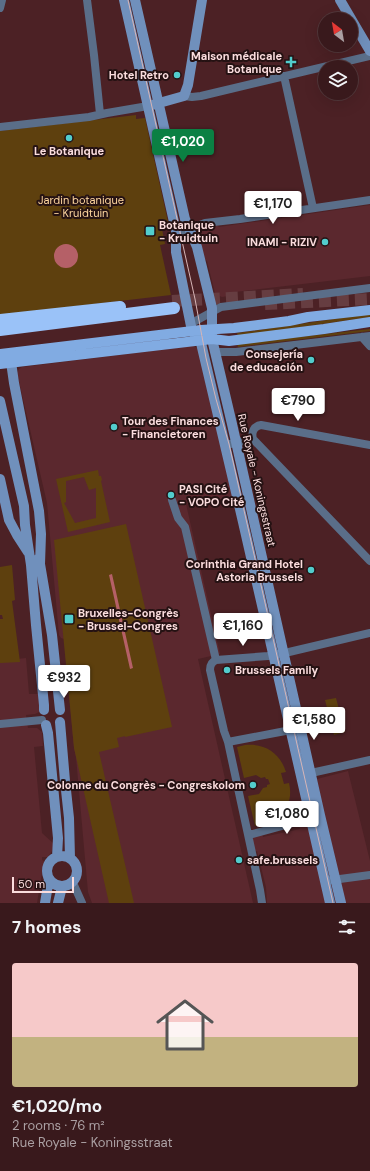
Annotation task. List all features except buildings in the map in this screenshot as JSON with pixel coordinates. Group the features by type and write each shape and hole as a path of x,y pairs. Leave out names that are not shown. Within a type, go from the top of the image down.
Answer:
{"highway":[{"path":"0,320 173,305 0,330"}],"main road":[{"path":"7,356 198,340 211,334 243,327 308,317 370,310"},
{"path":"0,364 7,356 191,328 229,341 370,322"}],"street":[{"path":"0,8 2,0"},
{"path":"87,0 100,114"},
{"name":"Rue Royale - Koningsstraat","path":"124,0 176,231 176,252 191,328 201,344 273,655 296,729"},
{"name":"Rue Royale - Koningsstraat","path":"135,0 185,219 197,247 212,308 211,334 219,352 236,442 284,653 296,729 315,817 330,903"},
{"path":"184,96 188,85 202,0"},
{"path":"340,0 370,51"},
{"path":"0,127 89,117 158,104 184,96 201,96 370,56"},
{"path":"284,76 314,208"},
{"path":"176,231 205,223 370,200"},
{"path":"191,328 221,307 370,288"},
{"path":"219,352 236,352 366,336 370,346"},
{"path":"7,356 14,383 39,511 41,534 40,564"},
{"path":"0,401 24,506 30,523 40,564 52,635 62,717 60,722 69,818 70,858"},
{"path":"370,445 261,425 254,429 252,434 253,439 370,561"},
{"path":"225,445 253,439"},
{"path":"0,479 9,520 30,556"},
{"path":"172,500 178,518 185,527 216,660"},
{"path":"24,506 25,525 30,556 44,718 48,733 58,838 57,857"},
{"path":"262,903 249,835 210,666 216,660 273,655 370,633"},
{"path":"44,718 46,708 52,706 60,710"},
{"path":"44,718 52,726 55,726 60,722"},
{"path":"0,724 44,718"},
{"path":"228,742 296,729"},
{"path":"306,774 370,760"},
{"path":"249,835 315,817"},
{"name":"Rue Royale - Koningsstraat","path":"315,817 336,880 341,903"},
{"path":"45,903 49,879 47,870 48,866 53,859 61,856 70,858 73,861 77,869 76,878 68,886 62,887 54,885 49,879"},
{"path":"325,881 370,875"},
{"path":"73,882 82,903"},
{"path":"58,903 62,887"}],"shaded area":[{"path":"370,205 370,276 235,292 234,295 222,297 215,293 207,261 202,257 197,234 199,229 215,224 219,227"},
{"path":"66,244 75,247 78,256 75,265 66,268 57,265 54,256 57,247"},
{"path":"193,346 198,348 234,498 186,504 220,654 198,659 253,903 92,903 88,892 64,639 59,635 47,503 17,373 22,367"},
{"path":"112,574 133,668 130,669 109,575"},
{"path":"26,658 29,694 38,694 40,710 35,714 26,715 28,728 37,728 42,732 43,746 34,747 42,833 54,844 48,857 42,857 42,860 44,861 37,903 0,903 0,661"},
{"path":"348,771 370,861 370,903 267,903 266,887 257,851 254,852 253,838 262,834 263,837 300,829 299,826 305,825 308,826 313,836 328,833 317,779"}],"green space":[{"name":"Jardin botanique - Kruidtuin","path":"136,115 136,119 145,118 168,222 161,224 165,244 160,245 171,295 0,315 0,131"},
{"path":"370,314 370,317 238,336 237,333 271,328"},
{"path":"370,329 370,331 238,347 237,344"},
{"path":"98,470 99,476 101,476 102,480 110,522 68,532 56,479","holes":["84,477 89,490 96,488 96,518 75,523 64,503 66,502 66,481"]},
{"path":"126,524 172,727 117,738 119,747 99,752 134,903 109,903 74,748 54,540"},
{"path":"12,565 15,600 12,601 20,662 0,663 0,619 3,619 2,615 0,615 0,567"},
{"path":"336,698 345,732 334,735 325,700"},
{"path":"245,745 259,746 276,755 280,759 286,772 281,773 284,784 289,783 290,792 287,807 277,817 255,826 248,796 259,794 263,788 270,784 268,779 265,777 261,778 256,775 244,778 237,747"}],"tunnel":[{"path":"172,301 303,294"},
{"path":"265,304 370,299"}],"tram line":[{"path":"128,0 195,299 206,358 229,444 333,903"}],"place":[{"name":"Maison médicale Botanique","path":"291,62"},
{"name":"Hotel Retro","path":"177,75"},
{"name":"Le Botanique","path":"69,138"},
{"name":"Botanique - Kruidtuin","path":"150,231"},
{"name":"INAMI - RIZIV","path":"325,242"},
{"name":"Consejería de educación","path":"311,360"},
{"name":"Tour des Finances - Financietoren","path":"114,427"},
{"name":"PASI Cité - VOPO Cité","path":"171,495"},
{"name":"Corinthia Grand Hotel Astoria Brussels","path":"311,570"},
{"name":"Bruxelles-Congrès - Brussel-Congres","path":"69,619"},
{"name":"Brussels Family","path":"227,670"},
{"name":"Colonne du Congrès - Congreskolom","path":"253,785"},
{"name":"safe.brussels","path":"239,860"}]}
